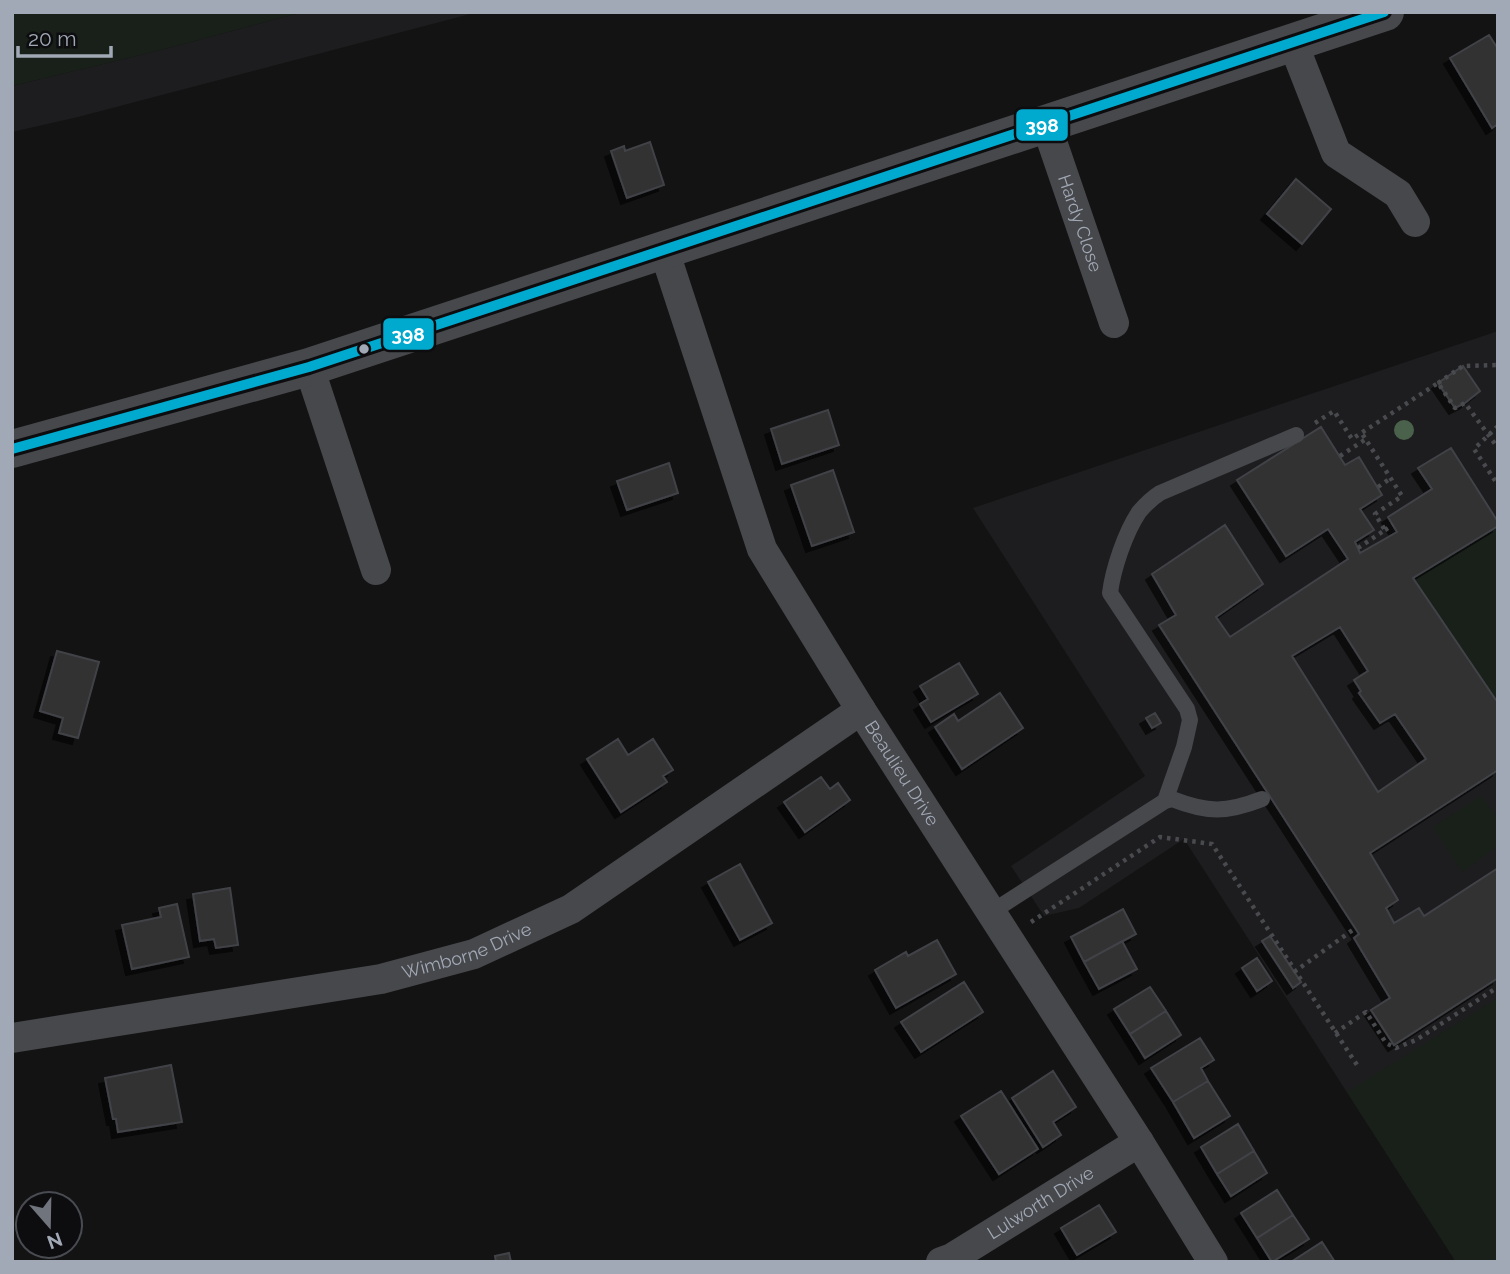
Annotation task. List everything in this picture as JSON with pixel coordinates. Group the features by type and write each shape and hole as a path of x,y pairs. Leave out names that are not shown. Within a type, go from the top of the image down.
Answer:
{"street":[{"path":"12,449 309,367 1385,12"},
{"path":"1293,43 1336,153 1398,194 1415,222"},
{"name":"Hardy Close","path":"1046,124 1114,323"},
{"name":"Beaulieu Drive","path":"664,250 762,549 861,710 1139,1142 1213,1262"},
{"path":"309,367 376,570"},
{"name":"Wimborne Drive","path":"12,1038 381,979 474,954 571,909 861,710"},
{"name":"Lulworth Drive","path":"941,1262 952,1258 1139,1142"}],"lane":[{"path":"1165,801 1184,747 1190,720 1187,709 1110,593 1120,555 1139,512 1160,493 1296,435"},
{"path":"990,913 1165,801 1172,799 1199,809 1218,810 1242,807 1262,799"}],"path":[{"path":"1296,435 1334,411 1352,439 1463,366 1498,365"},
{"path":"1438,383 1455,408 1465,403 1498,448"},
{"path":"1498,426 1474,449 1498,485"},
{"path":"1361,432 1402,496 1375,514 1385,530"},
{"path":"1340,456 1366,439"},
{"path":"1378,487 1391,478"},
{"path":"1358,548 1393,525"},
{"path":"1007,938 1160,837 1212,844 1359,1068"},
{"path":"1294,971 1354,929"},
{"path":"1335,1033 1366,1012 1387,1043 1396,1048 1416,1040 1498,987"}],"shaded area":[{"path":"12,12 303,12 12,86"},
{"path":"303,12 478,12 12,132 12,86"},
{"path":"1498,331 1498,1262 1456,1262 1184,839 1079,908 1044,916 1011,866 1145,776 973,508"},
{"path":"1498,528 1498,698 1495,700 1413,578"},
{"path":"1481,796 1498,818 1498,846 1462,872 1433,827"},
{"path":"1498,998 1498,1262 1456,1262 1347,1092"}],"building":[{"path":"1489,35 1498,49 1498,124 1492,128 1450,58"},
{"path":"650,142 664,185 627,198 611,151 624,146 625,151"},
{"path":"1296,179 1331,209 1302,244 1267,214"},
{"path":"1463,366 1480,391 1455,408 1438,383"},
{"path":"828,410 839,445 782,464 771,429"},
{"path":"1321,427 1345,465 1359,457 1382,495 1360,509 1374,530 1355,542 1360,553 1397,532 1388,517 1432,489 1418,468 1451,448 1498,522 1498,526 1413,578 1498,703 1498,770 1370,853 1398,900 1386,908 1394,923 1419,908 1424,916 1498,868 1498,978 1394,1045 1371,1010 1390,998 1354,938 1359,934 1159,625 1176,615 1152,574 1225,525 1263,584 1216,617 1230,637 1348,559 1328,529 1286,556 1237,480","holes":["1340,627 1368,671 1354,680 1361,691 1359,693 1380,723 1395,714 1426,759 1378,792 1292,656"]},
{"path":"669,463 678,493 627,510 617,481"},
{"path":"833,470 854,532 812,546 791,485"},
{"path":"57,651 99,662 78,738 59,733 63,718 40,711"},
{"path":"959,663 978,694 931,722 920,704 928,699 920,686"},
{"path":"1000,693 1023,728 962,769 935,727 954,714 958,721"},
{"path":"1155,713 1161,723 1152,728 1146,718"},
{"path":"618,739 628,755 653,739 673,770 663,776 667,782 621,812 587,759"},
{"path":"821,777 830,789 838,783 850,800 805,832 784,802"},
{"path":"740,864 772,923 740,940 708,882"},
{"path":"230,888 238,945 216,948 214,939 200,941 193,894"},
{"path":"177,904 189,957 132,969 122,925 161,917 159,908"},
{"path":"1123,909 1136,934 1084,962 1071,937"},
{"path":"1270,936 1301,982 1293,988 1262,941"},
{"path":"937,940 956,974 896,1008 875,970 906,952 908,956"},
{"path":"1122,941 1137,969 1099,989 1084,962"},
{"path":"1257,958 1272,981 1257,991 1242,968"},
{"path":"964,982 983,1012 921,1052 901,1022"},
{"path":"1150,987 1166,1011 1130,1034 1114,1009"},
{"path":"1166,1011 1181,1035 1145,1058 1130,1034"},
{"path":"1200,1038 1214,1060 1201,1068 1208,1081 1173,1102 1151,1068"},
{"path":"171,1065 182,1122 118,1132 105,1078"},
{"path":"1053,1071 1076,1107 1053,1122 1061,1135 1043,1147 1012,1098"},
{"path":"1208,1081 1230,1116 1194,1138 1173,1102"},
{"path":"1001,1091 1038,1149 999,1174 961,1116"},
{"path":"1238,1124 1254,1151 1217,1174 1201,1147"},
{"path":"1254,1151 1267,1173 1231,1196 1217,1174"},
{"path":"1277,1190 1293,1215 1257,1238 1241,1213"},
{"path":"1099,1205 1116,1232 1077,1255 1061,1228"},
{"path":"1293,1215 1309,1239 1272,1262 1257,1238"},
{"path":"1322,1242 1335,1262 1291,1262"},
{"path":"509,1253 511,1262 496,1262 495,1256"}],"transit line":[{"name":"398","path":"12,449 309,367 1384,12"}]}
